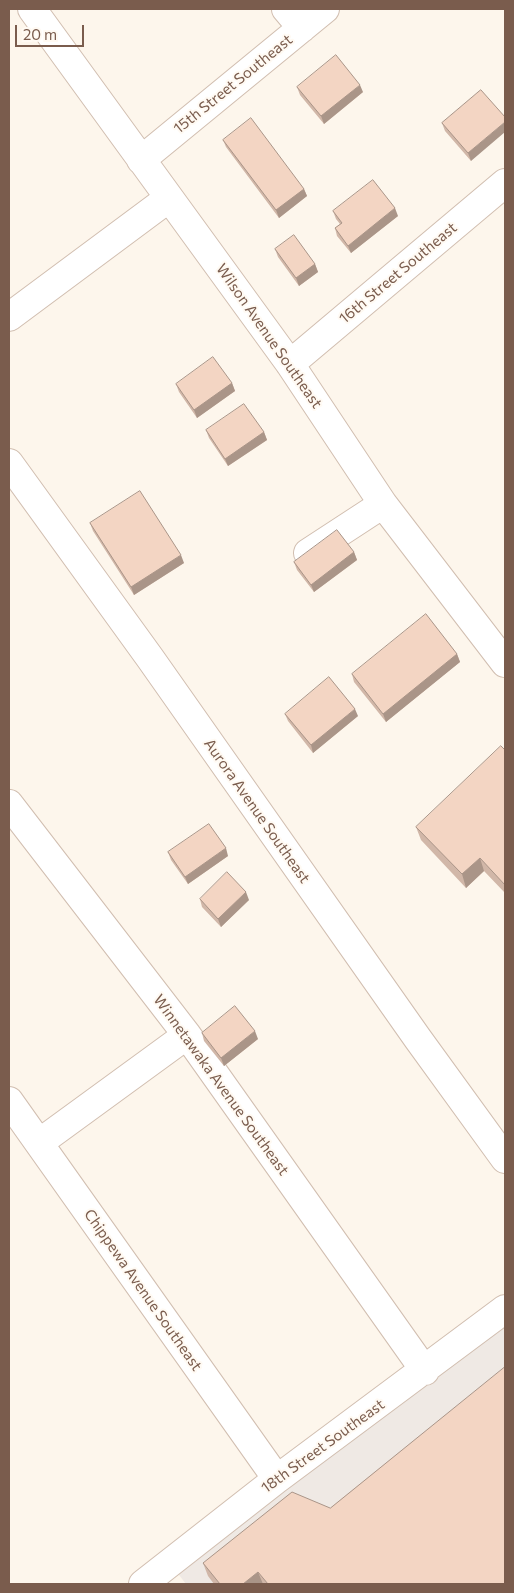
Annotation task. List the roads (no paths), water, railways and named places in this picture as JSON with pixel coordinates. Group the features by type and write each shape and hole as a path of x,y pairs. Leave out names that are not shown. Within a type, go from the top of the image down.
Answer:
{"street":[{"name":"Wilson Avenue Southeast","path":"32,9 290,364 384,504 505,664"},
{"name":"15th Street Southeast","path":"141,160 294,18 325,9"},
{"name":"16th Street Southeast","path":"290,364 505,183"},
{"path":"9,317 169,198"},
{"name":"Aurora Avenue Southeast","path":"9,462 505,1159"},
{"path":"300,558 384,504"},
{"name":"Winnetawaka Avenue Southeast","path":"9,804 187,1035 424,1371"},
{"path":"39,1143 187,1035"},
{"name":"Chippewa Avenue Southeast","path":"9,1101 277,1479"},
{"name":"18th Street Southeast","path":"143,1584 277,1479 505,1309"}]}
